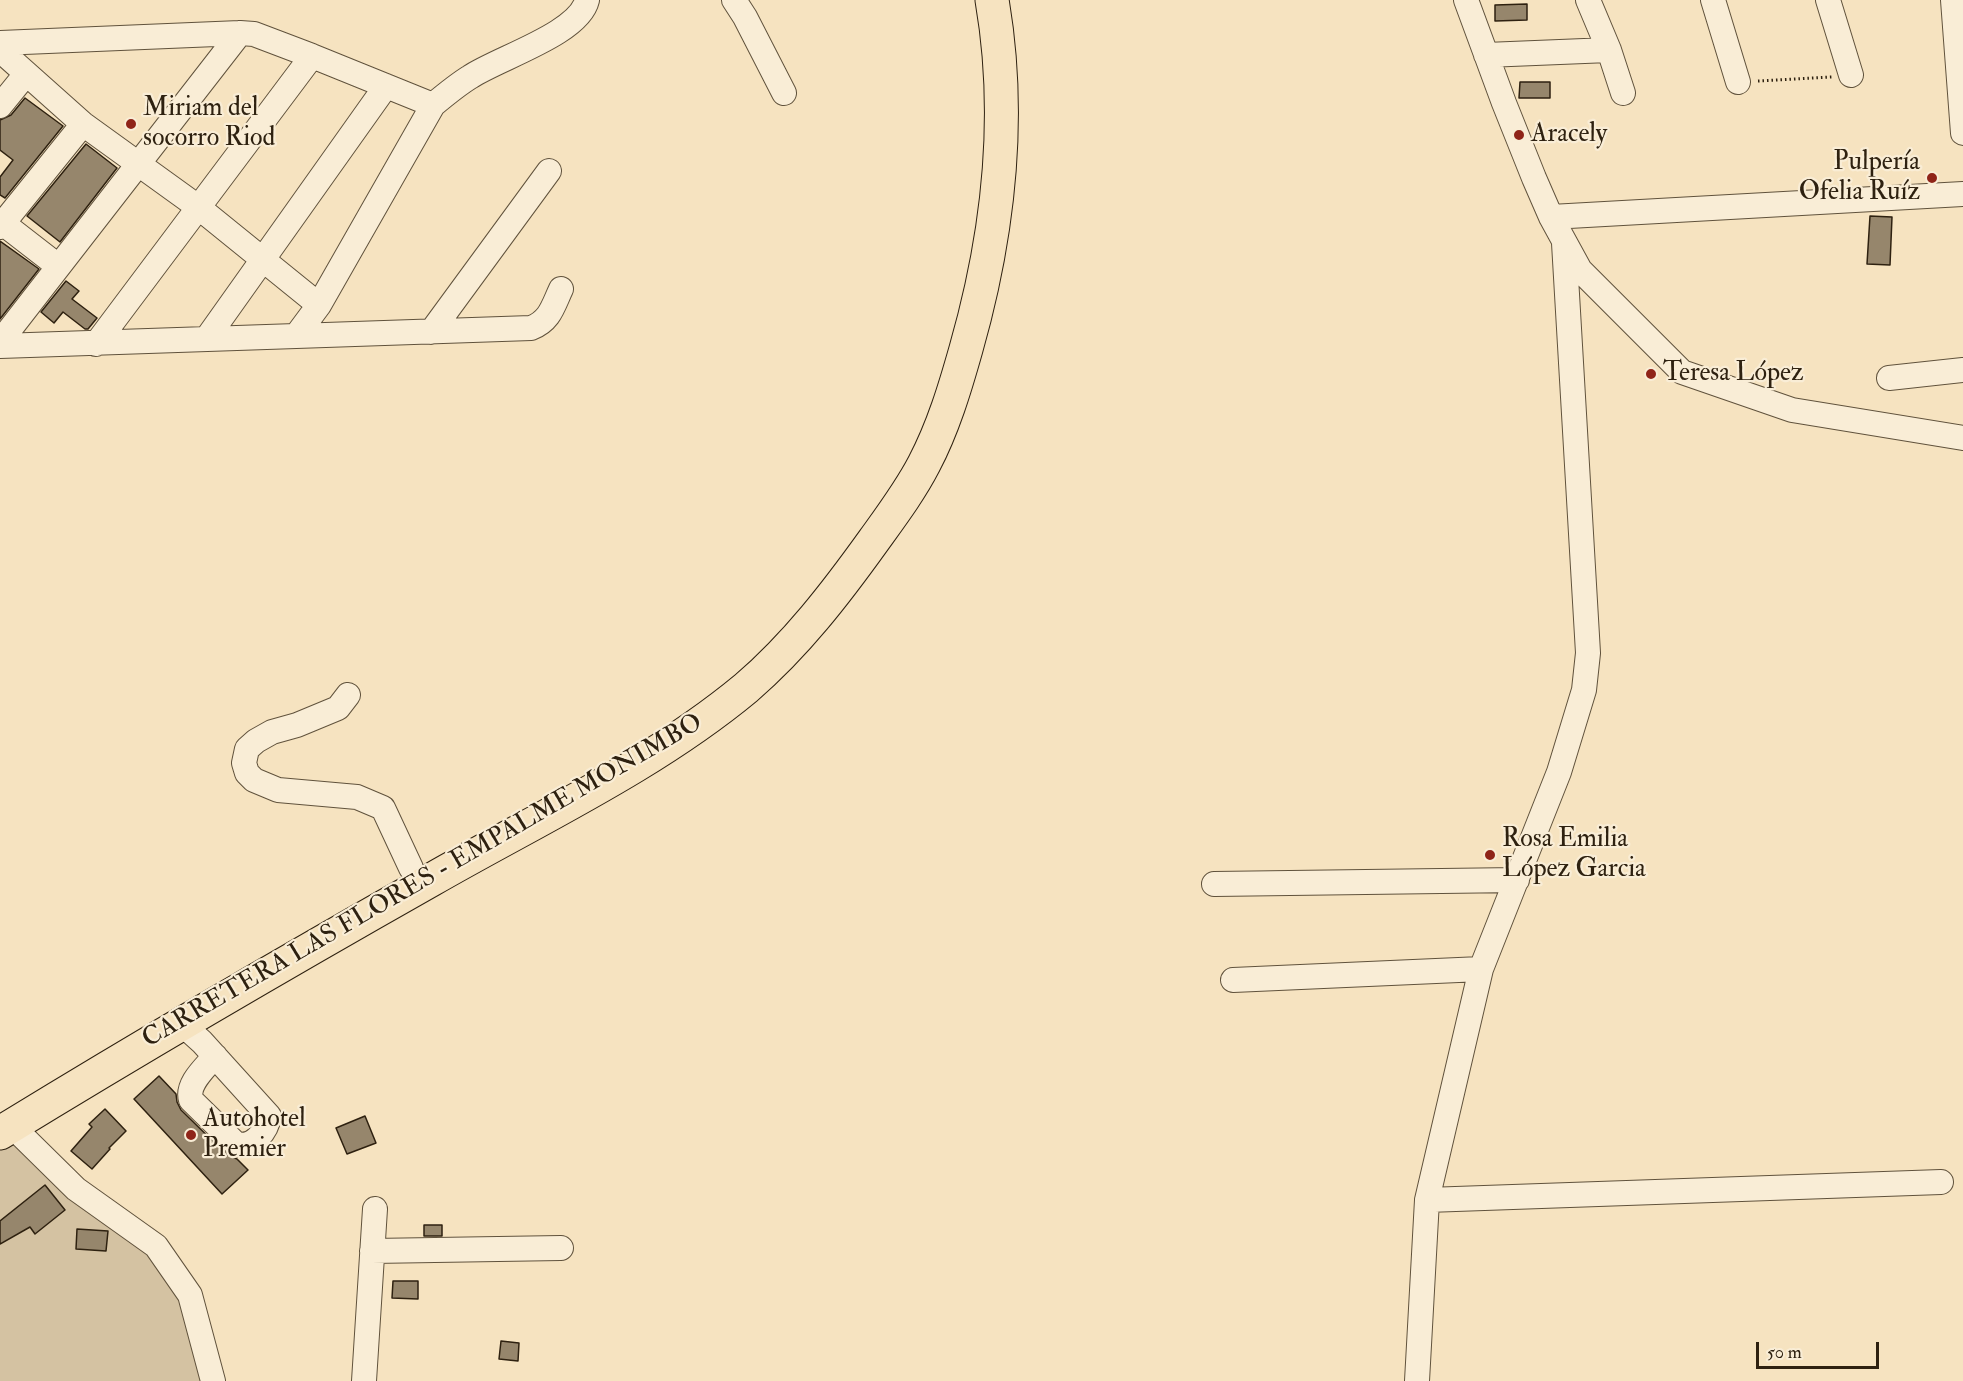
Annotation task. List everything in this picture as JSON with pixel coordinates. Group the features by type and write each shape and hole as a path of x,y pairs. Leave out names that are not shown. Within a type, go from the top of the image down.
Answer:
{"highway":[{"name":"CARRETERA LAS FLORES - EMPALME MONIMBO","path":"4,1123 411,868 682,712 736,668 789,615 838,557 900,464 931,402 941,372 974,230 981,153 980,62 971,0"},
{"name":"CARRETERA LAS FLORES - EMPALME MONIMBO","path":"4,1123 104,1069 648,758 700,723 746,687 807,628 837,592 898,507 924,464 956,384 980,298 995,207 999,144 998,57 992,0"}],"street":[{"path":"296,336 319,305 433,105 471,76 564,29 586,7 587,0"},
{"path":"734,0 784,93"},
{"path":"1466,0 1551,217 1564,243 1580,270 1682,372 1792,410 1963,438"},
{"path":"1588,0 1609,50 1623,93"},
{"path":"1713,0 1738,82"},
{"path":"1828,0 1851,75"},
{"path":"1957,10 1963,133"},
{"path":"0,344 240,33"},
{"path":"0,43 254,34 433,105"},
{"path":"0,50 83,124 198,207 319,305"},
{"path":"1486,55 1609,50"},
{"path":"96,344 312,56"},
{"path":"0,106 26,74"},
{"path":"207,338 386,86"},
{"path":"58,266 1,224 83,124"},
{"path":"431,332 549,171"},
{"path":"1551,217 1963,194"},
{"path":"1417,1381 1427,1200 1481,969 1562,762 1584,690 1588,653 1564,243"},
{"path":"0,344 96,344 207,338 531,328 542,324 549,315 561,289"},
{"path":"1889,378 1963,369"},
{"path":"348,695 338,708 297,725 272,732 256,741 247,749 244,763 247,773 254,780 278,790 357,797 383,808 411,868"},
{"path":"1214,884 1517,880"},
{"path":"1233,980 1481,969"},
{"path":"182,1024 215,1056"},
{"path":"4,1123 76,1189 156,1246 190,1295 213,1381"},
{"path":"1427,1200 1941,1182"},
{"path":"364,1381 375,1209"},
{"path":"372,1251 561,1248"}],"path":[{"path":"1738,82 1851,75"}],"shaded area":[{"path":"0,1133 156,1246 190,1295 213,1381 0,1381"}],"building":[{"path":"1527,4 1527,20 1495,21 1495,5"},
{"path":"1520,82 1550,82 1550,98 1519,98"},
{"path":"25,98 63,126 5,198 0,195 0,177 13,160 0,150 0,120 11,115"},
{"path":"86,144 117,168 60,242 27,216"},
{"path":"1870,216 1892,217 1890,265 1867,264"},
{"path":"0,241 39,269 0,319"},
{"path":"66,281 79,291 72,299 97,318 88,329 63,312 54,323 41,312"},
{"name":"Autohotel Premier","path":"159,1076 176,1094 181,1110 226,1154 237,1159 248,1170 222,1194 134,1099"},
{"path":"105,1109 126,1131 92,1169 71,1151 92,1127 89,1124"},
{"path":"365,1116 376,1143 347,1154 336,1128"},
{"path":"45,1185 65,1210 35,1234 30,1227 0,1244 0,1221"},
{"path":"424,1225 442,1225 442,1236 424,1236"},
{"path":"77,1229 108,1231 106,1251 76,1249"},
{"path":"393,1281 418,1281 418,1299 392,1298"},
{"path":"501,1341 519,1343 518,1361 499,1359"}],"place":[{"name":"Miriam del socorro Riod","path":"131,124"},
{"name":"Aracely","path":"1519,135"},
{"name":"Pulpería Ofelia Ruíz","path":"1932,178"},
{"name":"Teresa López","path":"1651,374"},
{"name":"Rosa Emilia López Garcia","path":"1490,855"},
{"name":"Autohotel Premier","path":"191,1135"}]}
